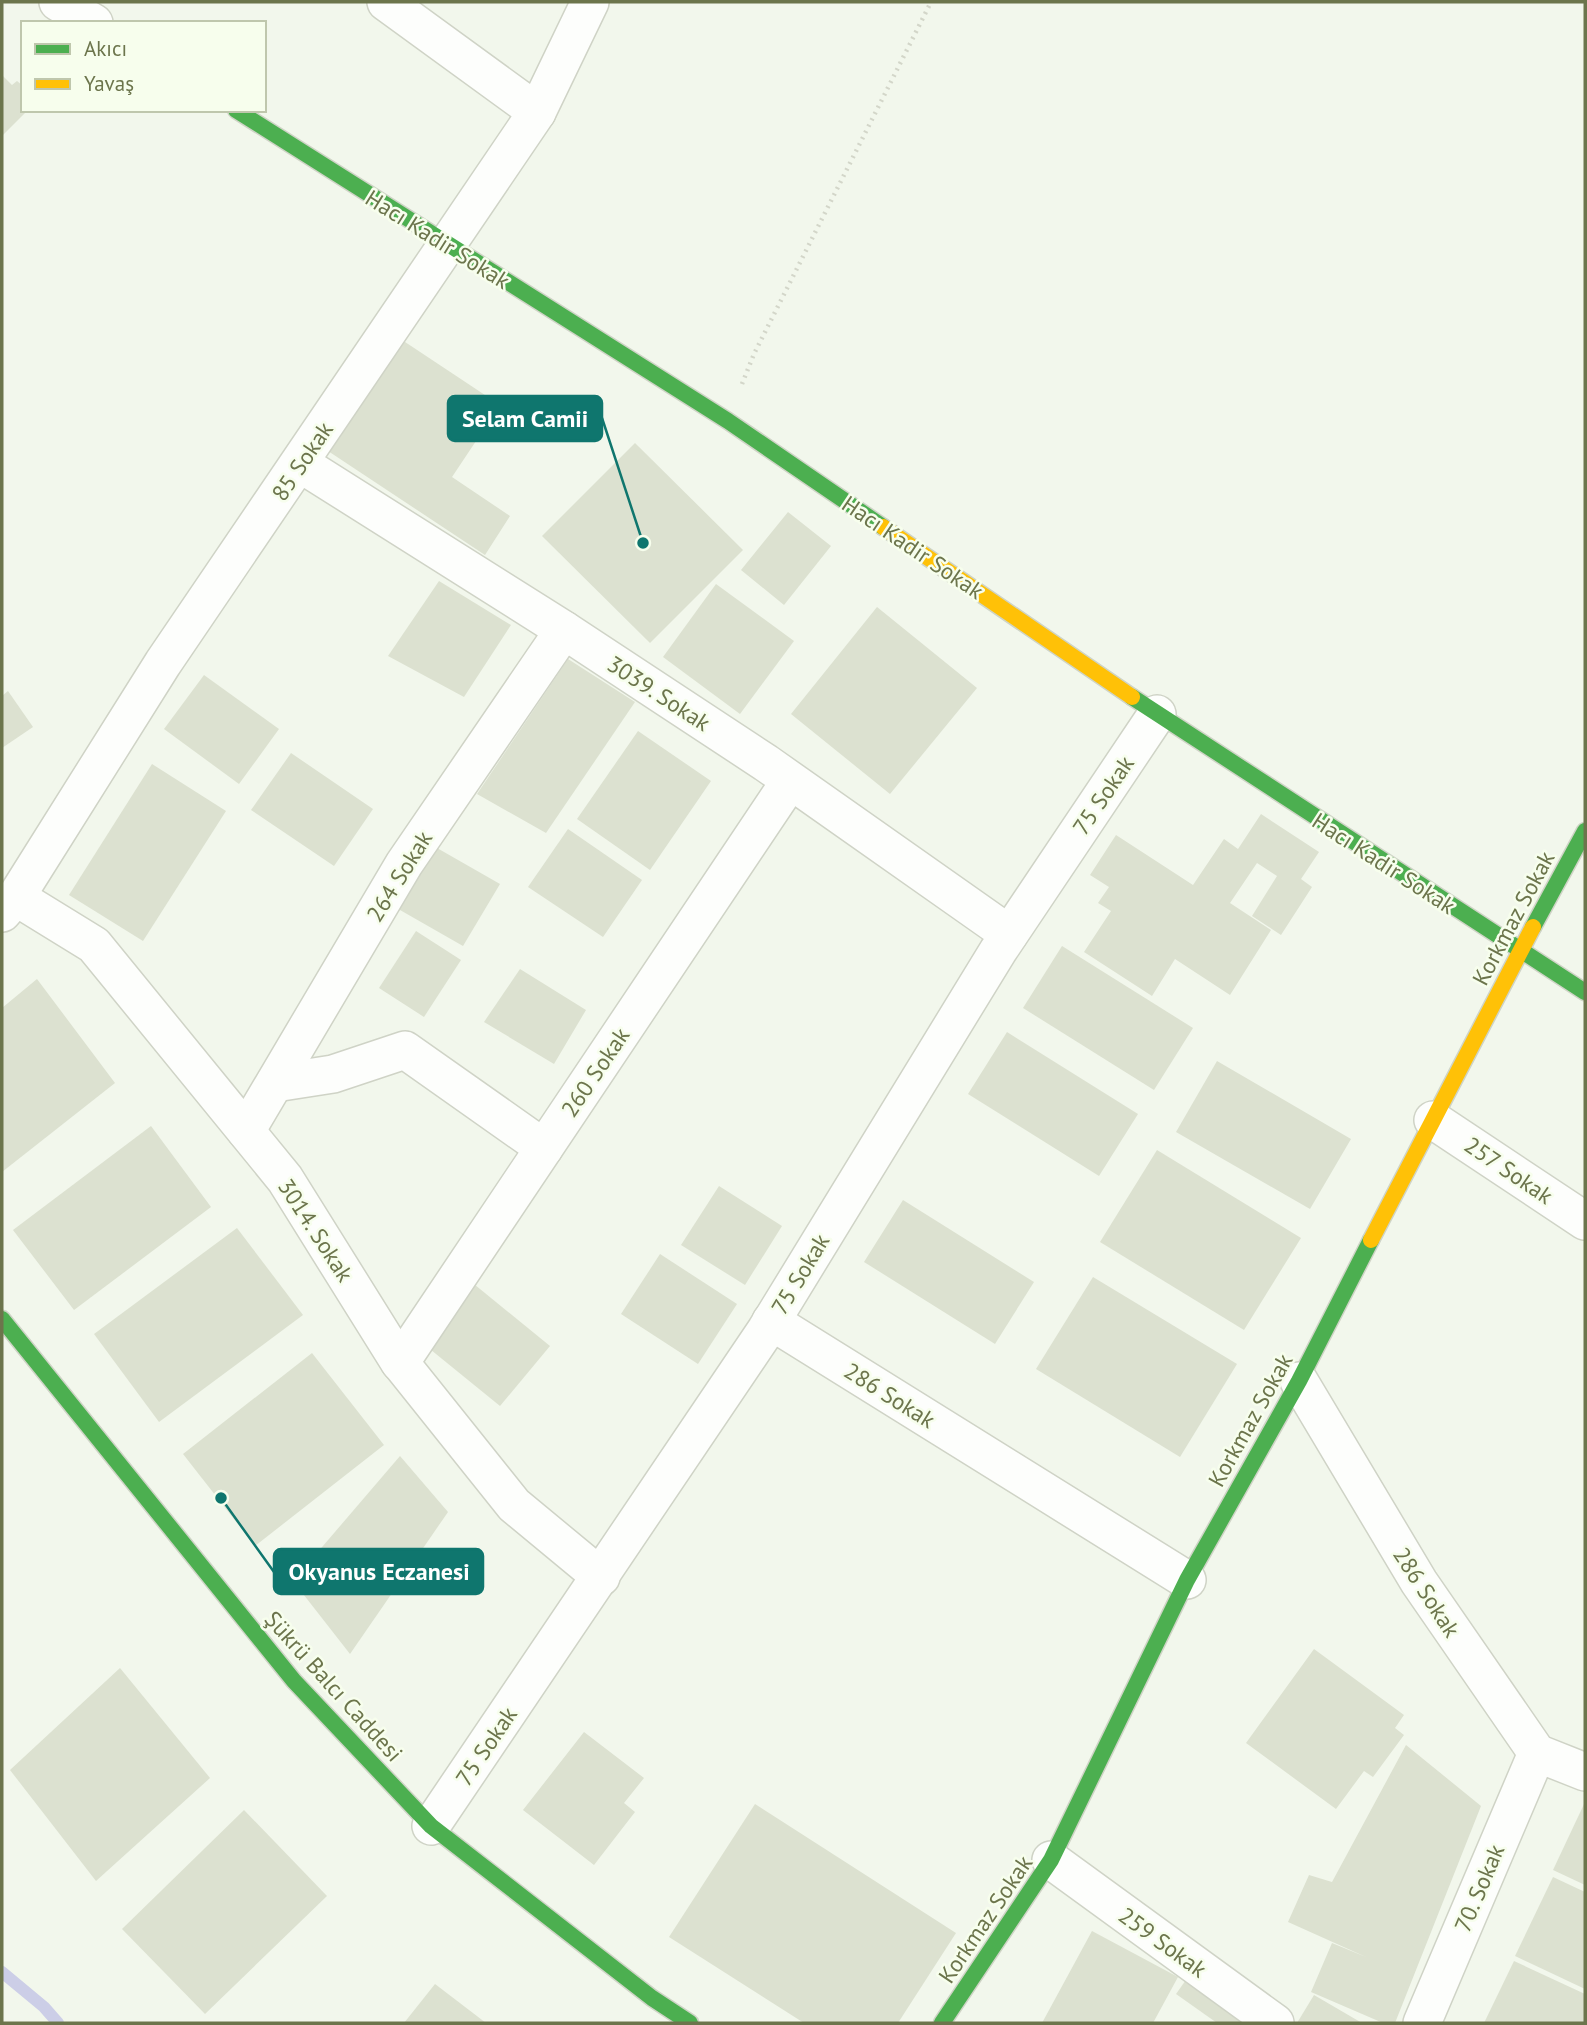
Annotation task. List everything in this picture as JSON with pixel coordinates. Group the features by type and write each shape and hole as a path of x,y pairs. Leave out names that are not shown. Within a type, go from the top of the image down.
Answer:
{"street":[{"path":"58,2 91,21"},
{"path":"386,2 537,111"},
{"name":"85 Sokak","path":"9,905 163,663 301,464 445,244 537,111 590,2"},
{"name":"Hacı Kadir Sokak","path":"239,112 728,421 1157,714 1519,952 1585,992"},
{"name":"3039. Sokak","path":"301,464 564,630 790,781 1009,934"},
{"name":"264 Sokak","path":"246,1131 404,864 564,630"},
{"name":"75 Sokak","path":"431,1826 771,1321 1009,934 1157,714"},
{"name":"260 Sokak","path":"400,1363 790,781"},
{"name":"Korkmaz Sokak","path":"942,2023 1051,1860 1187,1580 1299,1381 1519,952 1585,831"},
{"name":"3014. Sokak","path":"9,905 94,945 285,1179 400,1363 513,1505 601,1577"},
{"path":"275,1083 333,1074 405,1050 544,1148"},
{"name":"257 Sokak","path":"1433,1120 1585,1221"},
{"name":"Şükrü Balcı Caddesi","path":"2,1319 294,1681 431,1826 652,1998 690,2023"},
{"name":"286 Sokak","path":"771,1321 1187,1580"},
{"name":"286 Sokak","path":"1299,1381 1419,1582 1537,1753"},
{"path":"1537,1753 1585,1772"},
{"name":"70. Sokak","path":"1422,2023 1537,1753"},
{"name":"259 Sokak","path":"1051,1860 1275,2023"}],"path":[{"path":"728,421 754,354 931,2"}],"building":[{"path":"2,75 12,85 17,81 21,84 21,112 26,112 2,136"},
{"path":"396,336 500,405 452,477 510,516 485,555 322,447"},
{"path":"635,443 743,550 650,643 542,536"},
{"path":"788,512 831,546 784,605 741,570"},
{"path":"439,581 511,625 464,697 388,656"},
{"path":"716,584 794,641 740,714 663,657"},
{"path":"877,607 977,688 890,794 791,714"},
{"path":"568,659 635,702 546,833 477,794"},
{"path":"204,675 279,729 239,784 164,729"},
{"path":"8,691 33,727 2,748 2,696"},
{"path":"638,731 711,781 650,870 577,819"},
{"path":"291,753 373,809 334,866 251,810"},
{"path":"152,764 226,811 143,941 69,895"},
{"path":"1261,814 1319,852 1301,879 1312,887 1281,935 1252,916 1277,876 1257,863 1230,903 1271,930 1230,995 1175,959 1152,996 1084,952 1111,911 1098,903 1109,887 1090,875 1116,835 1193,885 1224,839 1238,849"},
{"path":"568,829 642,880 603,937 528,887"},
{"path":"430,844 500,884 463,946 393,906"},
{"path":"416,931 461,960 424,1017 379,988"},
{"path":"1062,946 1193,1028 1154,1090 1023,1008"},
{"path":"520,969 586,1010 554,1064 484,1022"},
{"path":"37,979 115,1083 2,1172 2,1008"},
{"path":"1007,1032 1138,1114 1099,1176 968,1094"},
{"path":"1217,1061 1351,1139 1310,1209 1176,1132"},
{"path":"151,1126 211,1207 74,1310 13,1230"},
{"path":"1157,1150 1301,1238 1244,1330 1100,1242"},
{"path":"719,1186 782,1226 745,1285 681,1245"},
{"path":"903,1200 1034,1282 995,1344 864,1262"},
{"path":"237,1228 303,1315 159,1422 94,1334"},
{"path":"660,1254 737,1304 698,1364 621,1314"},
{"path":"1093,1277 1237,1364 1180,1457 1036,1369"},
{"path":"469,1280 550,1346 500,1406 420,1341"},
{"path":"312,1353 384,1445 255,1546 183,1454"},
{"path":"400,1456 448,1512 350,1654 293,1581"},
{"path":"1314,1649 1404,1715 1395,1728 1404,1735 1373,1777 1364,1771 1336,1809 1246,1743"},
{"path":"120,1668 210,1778 96,1881 10,1770"},
{"path":"584,1732 644,1778 624,1803 635,1812 594,1865 523,1810"},
{"path":"1406,1745 1481,1806 1395,2023 1383,2023 1311,1992 1332,1943 1366,1957 1288,1922 1309,1875 1332,1882"},
{"path":"1585,1802 1585,1885 1553,1870"},
{"path":"755,1804 956,1933 898,2023 804,2023 669,1937"},
{"path":"244,1810 327,1896 205,2014 122,1929"},
{"path":"1553,1877 1585,1892 1585,1989 1515,1956"},
{"path":"1092,1931 1178,1977 1153,2023 1042,2023"},
{"path":"1514,1961 1585,1994 1585,2023 1484,2023"},
{"path":"1195,1967 1275,2023 1217,2023 1176,1994"},
{"path":"435,1984 486,2023 404,2023"},
{"path":"1314,1995 1362,2023 1297,2023"}],"waterway":[{"path":"2,1972 44,2007 58,2023"}],"traffic: fast":[{"path":"239,112 728,421 883,527"},
{"path":"1132,697 1585,992"},
{"path":"1533,927 1585,831"},
{"path":"942,2023 1051,1860 1187,1580 1299,1381 1371,1240"},
{"path":"2,1319 294,1681 431,1826 652,1998 690,2023"}],"traffic: slow":[{"path":"883,527 1132,697"},
{"path":"1371,1240 1533,927"}],"place":[{"name":"Selam Camii","path":"643,543"},
{"name":"Okyanus Eczanesi","path":"221,1498"}]}
